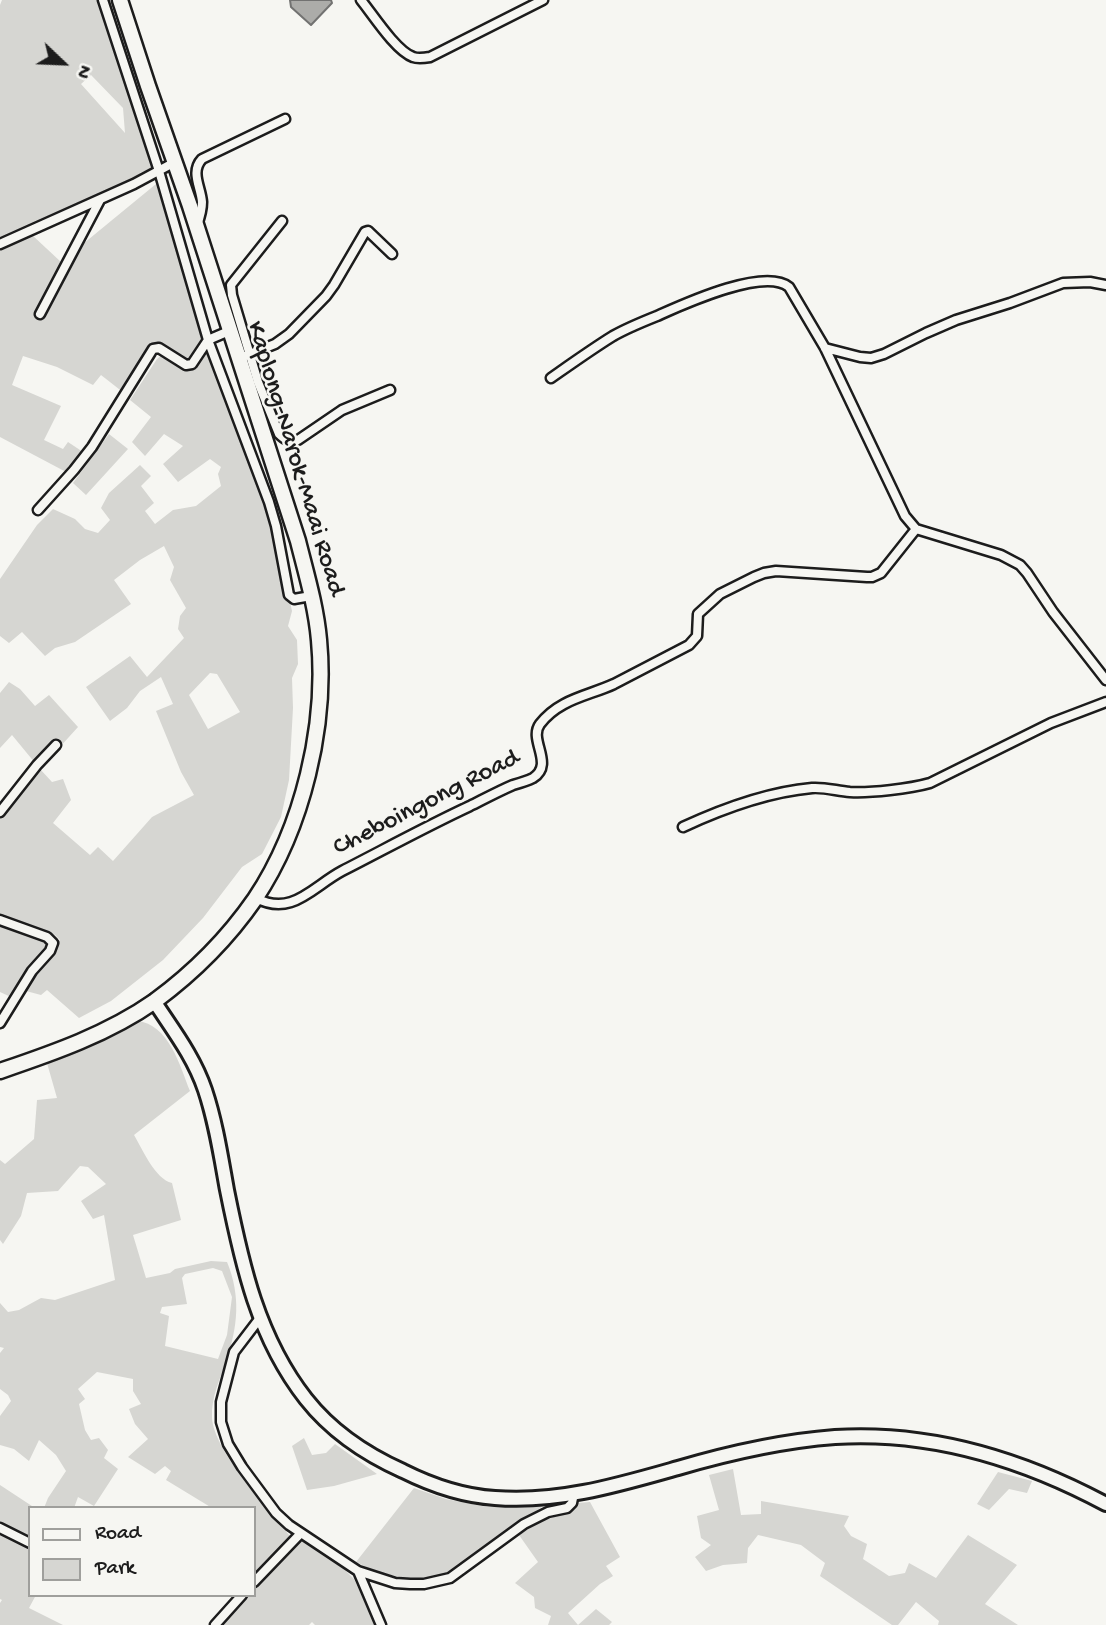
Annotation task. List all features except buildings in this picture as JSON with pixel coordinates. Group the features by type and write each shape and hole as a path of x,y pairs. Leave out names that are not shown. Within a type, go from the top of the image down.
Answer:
{"highway":[{"name":"Kaplong-Narok-Maai Road","path":"0,1071 78,1043 137,1012 191,971 222,940 256,898 272,869 308,778 318,727 321,664 318,628 298,541 244,356 229,331 197,226 120,0"}],"main road":[{"path":"154,1001 184,1045 206,1091 246,1276 266,1334 307,1401 344,1437 367,1453 424,1481 505,1499 558,1497 757,1449 806,1440 869,1436 932,1443 993,1455 1047,1475 1106,1504"}],"street":[{"path":"120,0 104,2 159,171 208,340 276,526 291,598 312,596"},
{"path":"361,0 401,50 420,59 543,0"},
{"path":"197,226 202,212 202,200 195,174 196,166 202,159 285,119"},
{"path":"0,244 100,200 175,162"},
{"path":"40,314 100,200"},
{"path":"282,221 231,285 244,356 279,433 285,440 298,440 342,410 390,390"},
{"path":"244,356 275,344 289,334 326,296 366,231 392,254"},
{"path":"551,378 614,335 692,300 761,281 781,282 789,287 825,348 905,516 916,530 1001,555 1020,565 1106,680"},
{"path":"825,348 871,358 956,320 1063,283 1090,282 1106,285"},
{"path":"38,510 92,447 153,349 159,348 186,365 192,364 208,340 229,331"},
{"name":"Cheboingong Road","path":"256,898 272,904 299,900 342,871 458,811 533,778 542,763 537,736 540,724 568,701 614,683 690,645 697,636 698,614 720,594 754,577 776,571 872,577 884,570 916,530"},
{"path":"280,547 298,541"},
{"path":"683,827 749,801 778,794 813,788 851,792 930,783 1051,723 1106,702"},
{"path":"0,812 37,765 56,746"},
{"path":"0,920 47,937 53,943 0,1023"},
{"path":"260,1318 234,1352 221,1402 221,1422 228,1444 276,1513 300,1534 358,1571 395,1583 424,1584 450,1578 524,1524 548,1512 567,1508 572,1503 574,1493"},
{"path":"0,1528 28,1542"},
{"path":"256,1580 300,1534"},
{"path":"358,1571 381,1625"},
{"path":"215,1625 240,1597"}],"green space":[{"path":"2,0 98,0 152,168 140,173 140,184 31,234 61,262 156,184 206,339 191,361 157,342 124,393 101,375 93,385 57,367 23,356 12,385 61,406 44,440 63,449 68,442 83,452 68,473 0,437","holes":["91,75 123,108 125,133 81,84"]},
{"path":"208,348 273,525 292,611 288,626 297,640 298,664 292,678 289,780 281,817 262,854 242,867 203,918 163,960 111,1001 79,1018 47,990 41,995 26,991 60,940 55,935 0,916 0,819 40,769 52,782 63,779 71,800 53,823 90,855 98,847 113,861 152,817 194,795 181,772 156,711 173,704 161,677 140,691 127,708 110,721 86,687 130,656 147,677 184,638 178,629 180,616 186,608 170,580 174,567 164,546 114,580 131,604 75,642 55,648 45,656 22,632 9,643 0,636 0,579 37,525 53,509 75,519 85,529 98,533 110,520 101,508 109,493 140,465 151,476 141,486 154,503 145,511 155,524 173,510 196,506 221,486 218,474 221,467 210,459 178,482 163,464 183,446 164,434 145,456 132,442 151,417 130,400 157,359 163,354 188,368 196,366","holes":["210,673 217,674 240,712 208,729 189,695"]},
{"path":"109,434 128,449 86,495 73,483"},
{"path":"9,682 20,689 35,706 49,695 78,727 40,769 12,735 0,748 0,693"},
{"path":"0,923 47,941 48,944 13,998 0,992"},
{"path":"137,1021 157,1030 172,1048 177,1059 190,1091 134,1135 155,1170 172,1183 181,1220 133,1235 146,1278 211,1261 227,1262 234,1287 236,1312 230,1348 213,1403 215,1432 244,1480 291,1537 256,1574 256,1506 209,1506 166,1480 171,1471 165,1466 155,1474 128,1457 148,1439 135,1424 129,1409 141,1404 133,1391 133,1379 97,1372 78,1389 85,1399 79,1404 85,1430 91,1440 99,1438 108,1450 104,1458 118,1469 94,1506 78,1497 75,1506 45,1506 66,1471 56,1455 39,1440 29,1461 14,1449 0,1445 0,1416 11,1401 0,1389 0,1353 4,1348 0,1347 0,1303 8,1312 19,1310 41,1298 55,1300 115,1280 104,1215 93,1219 81,1201 106,1184 88,1167 80,1166 58,1191 27,1193 21,1216 3,1244 0,1240 0,1160 5,1164 34,1139 37,1100 57,1098 47,1063 81,1050","holes":["213,1268 222,1271 232,1297 227,1335 218,1359 165,1346 169,1316 160,1313 162,1307 187,1304 182,1278 185,1274"]},
{"path":"304,1438 312,1455 326,1453 335,1444 377,1474 334,1486 307,1490 292,1446"},
{"path":"733,1469 741,1515 761,1514 761,1501 849,1516 844,1526 851,1536 867,1544 863,1559 889,1576 905,1573 909,1563 936,1578 968,1535 1017,1565 985,1604 1018,1625 938,1625 939,1621 916,1602 898,1625 892,1625 820,1576 825,1563 801,1545 758,1535 748,1548 747,1563 723,1565 706,1571 695,1557 711,1545 701,1538 697,1516 719,1510 709,1475"},
{"path":"998,1472 1032,1481 1027,1493 1009,1489 989,1510 977,1504"},
{"path":"0,1485 32,1506 28,1506 28,1539 0,1525"},
{"path":"414,1488 446,1499 487,1507 543,1506 464,1565 441,1577 413,1579 379,1573 356,1562"},
{"path":"590,1502 620,1557 606,1566 613,1576 568,1613 578,1625 548,1625 551,1616 535,1608 534,1597 515,1583 538,1562 519,1535 547,1517 569,1512 577,1503"},
{"path":"0,1531 28,1545 28,1597 35,1597 29,1608 63,1625 0,1625"},
{"path":"300,1539 343,1568 354,1579 375,1625 315,1625 312,1622 309,1625 221,1625 247,1597 256,1597 256,1588"},
{"path":"596,1609 612,1622 609,1625 578,1625"}],"shaded area":[{"path":"290,0 331,0 332,3 311,25 291,7"}]}
